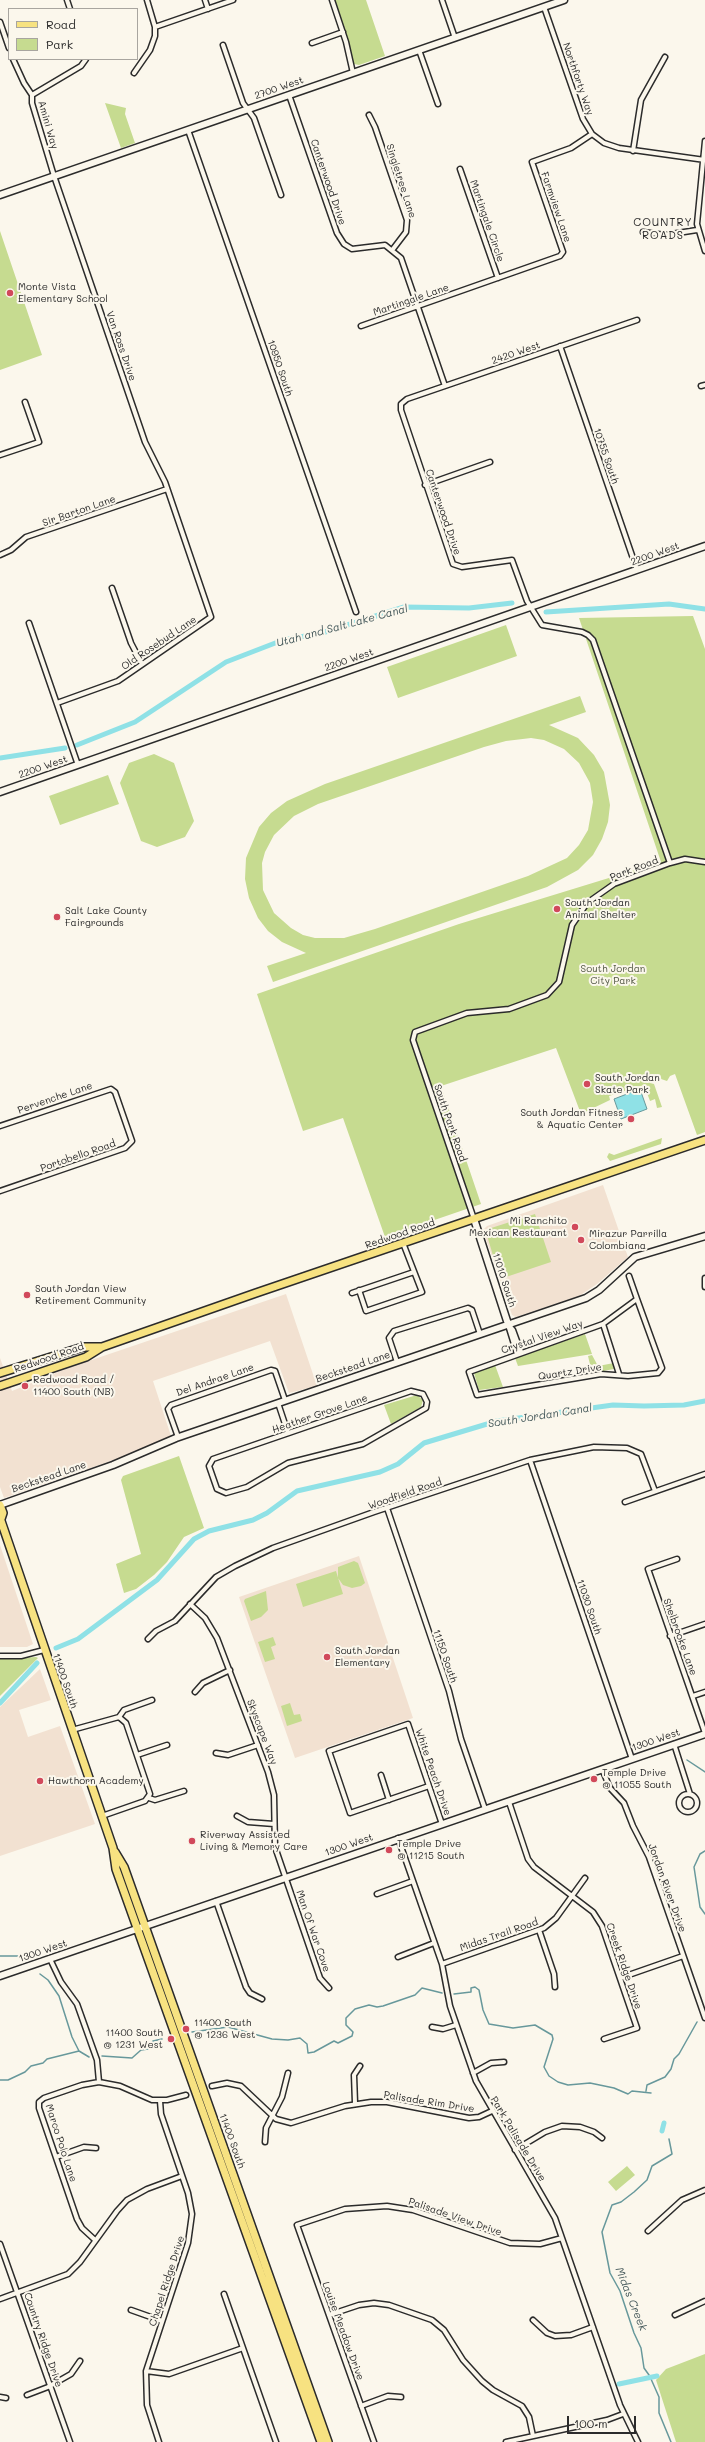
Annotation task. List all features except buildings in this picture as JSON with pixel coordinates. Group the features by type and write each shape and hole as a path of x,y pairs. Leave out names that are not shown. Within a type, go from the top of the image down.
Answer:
{"main road":[{"name":"Redwood Road","path":"0,1386 86,1357 102,1347 705,1140"},
{"name":"Redwood Road","path":"0,1373 83,1347 102,1347"},
{"name":"11400 South","path":"0,1505 3,1513 1,1518 44,1650 113,1848 116,1869 320,2442"},
{"name":"11400 South","path":"113,1848 124,1867 328,2442"}],"street":[{"path":"134,73 150,50 155,27 146,0"},
{"path":"205,0 208,8"},
{"path":"155,27 233,0"},
{"path":"332,0 343,32 353,73"},
{"path":"442,0 455,38"},
{"name":"2700 West","path":"0,195 564,0"},
{"name":"Northforty Way","path":"544,7 583,119 592,134 612,146 633,151 704,160"},
{"path":"0,22 8,45"},
{"path":"312,43 343,32"},
{"path":"223,45 243,103 254,118 281,195"},
{"path":"419,50 438,104"},
{"path":"633,151 641,100 665,57"},
{"name":"Amini Way","path":"13,60 24,83 32,95 32,103 54,176"},
{"path":"32,95 82,66 85,60"},
{"name":"Canterwood Drive","path":"289,95 337,233 344,244 352,249 385,246 393,249"},
{"name":"Singletree Lane","path":"369,115 375,127 407,220 406,232 393,249"},
{"name":"10950 South","path":"188,130 356,612"},
{"name":"Farmview Lane","path":"563,252 532,162 571,148 592,134"},
{"path":"705,141 697,230 705,251"},
{"name":"Martingale Circle","path":"460,169 498,278"},
{"name":"Van Ross Drive","path":"54,176 142,431"},
{"path":"643,232 665,235 697,230"},
{"path":"393,249 401,258 445,386"},
{"name":"Martingale Lane","path":"361,326 556,258 563,252"},
{"name":"2420 West","path":"401,404 407,399 637,320"},
{"name":"10755 South","path":"560,346 637,571"},
{"path":"0,455 39,442 25,402"},
{"name":"Canterwood Drive","path":"401,404 402,420 453,564 462,567 512,560 531,608"},
{"name":"Old Rosebud Lane","path":"57,703 112,684 212,617 167,489 142,431"},
{"path":"426,485 490,462"},
{"name":"Sir Barton Lane","path":"0,555 11,550 26,537 167,489"},
{"name":"2200 West","path":"0,792 531,608 705,546"},
{"path":"112,588 132,647 142,664"},
{"name":"Park Road","path":"531,608 542,625 582,632 593,640 670,864"},
{"path":"29,623 78,765"},
{"name":"Park Road","path":"415,1032 474,1011 510,1009 547,996 559,982 572,925 587,903 614,884 670,864 685,859 705,862"},
{"name":"South Park Road","path":"415,1032 413,1040 474,1219"},
{"name":"Pervenche Lane","path":"0,1126 106,1089 115,1092"},
{"name":"Portobello Road","path":"0,1191 129,1146 132,1141 115,1092"},
{"name":"11010 South","path":"474,1219 519,1353"},
{"name":"Beckstead Lane","path":"0,1505 108,1467 178,1437 586,1298 599,1290 635,1257 705,1236"},
{"path":"359,1290 366,1311 422,1292 404,1243"},
{"path":"352,1293 414,1272"},
{"name":"Quartz Drive","path":"477,1395 601,1374 619,1374 628,1376 658,1373 662,1368 629,1276"},
{"path":"705,1278 705,1287"},
{"name":"Crystal View Way","path":"477,1395 469,1372 603,1324 637,1298"},
{"path":"398,1362 389,1335 394,1331 465,1308 472,1310 480,1334"},
{"path":"603,1324 619,1374"},
{"name":"Del Andrae Lane","path":"178,1437 168,1409 171,1405 271,1370 275,1371 285,1400"},
{"name":"Heather Grove Lane","path":"411,1391 423,1394 427,1402 426,1408 363,1444 288,1463 247,1487 226,1493 217,1489 209,1466 213,1459 288,1433 411,1391"},
{"path":"278,1403 288,1433"},
{"name":"Woodfield Road","path":"148,1639 156,1631 175,1621 212,1580 235,1566 273,1548 530,1460 605,1446 627,1448 641,1454 655,1491"},
{"name":"11030 South","path":"530,1460 632,1759"},
{"path":"625,1502 705,1474"},
{"name":"11150 South","path":"387,1508 449,1691 461,1739 485,1809"},
{"name":"Shelbrooke Lane","path":"677,1559 648,1569 670,1636 693,1696 705,1733"},
{"name":"Skyscape Way","path":"190,1604 211,1626 230,1670 272,1783 275,1807 275,1847 285,1877"},
{"path":"670,1636 705,1624"},
{"path":"0,1656 21,1656 44,1650"},
{"path":"195,1692 203,1683 230,1670"},
{"path":"693,1696 705,1692"},
{"path":"72,1730 119,1717 124,1710 152,1700"},
{"path":"119,1717 126,1723 149,1791 148,1798"},
{"name":"White Peach Drive","path":"389,1800 350,1814 329,1751 408,1724 442,1824"},
{"name":"1300 West","path":"0,1974 50,1959 398,1838 509,1802 705,1733"},
{"path":"674,1744 690,1794 695,1797 697,1806 693,1811 687,1813 680,1808 679,1802 681,1797 690,1794"},
{"path":"137,1756 167,1745"},
{"path":"216,1753 228,1755 258,1745"},
{"name":"Jordan River Drive","path":"602,1769 610,1788 624,1803 633,1826 650,1856 705,2018"},
{"path":"381,1775 389,1800 429,1786"},
{"path":"102,1816 148,1798 156,1800 184,1791"},
{"name":"Creek Ridge Drive","path":"509,1802 531,1863 537,1871 593,1912 600,1921 637,2028 604,2039"},
{"path":"237,1816 248,1822 274,1824"},
{"name":"Park Palisade Drive","path":"398,1838 442,1964 456,2025 473,2073 492,2111 550,2207 623,2414 638,2442"},
{"name":"Man Of War Cove","path":"285,1877 320,1978 329,1988"},
{"name":"Midas Trail Road","path":"442,1964 539,1930 553,1922 585,1878"},
{"path":"377,1894 413,1881"},
{"path":"216,1901 246,1987 250,1993 262,1999"},
{"path":"539,1930 554,1974 555,1987"},
{"path":"398,1957 434,1942"},
{"path":"620,1978 684,1956"},
{"path":"50,1959 61,1982 73,1994 77,2004 97,2060 99,2082"},
{"path":"432,2027 443,2029 456,2025"},
{"path":"473,2073 491,2063 504,2062"},
{"path":"355,2103 354,2075 360,2066"},
{"path":"265,2142 266,2128 282,2097 288,2073"},
{"name":"Marco Polo Lane","path":"95,2240 79,2224 39,2108 39,2102 44,2098 82,2085 99,2082 114,2084 144,2098 160,2101 186,2095"},
{"name":"Palisade Rim Drive","path":"212,2086 227,2083 240,2086 272,2115 283,2122 295,2122 355,2103 387,2102 474,2118 492,2111"},
{"name":"Chapel Ridge Drive","path":"159,2442 147,2405 146,2371 191,2229 191,2203 161,2114 160,2101"},
{"path":"515,2150 545,2132 562,2126 580,2127 594,2132 602,2138"},
{"path":"56,2157 84,2147 96,2148"},
{"path":"0,2299 68,2274 76,2266 127,2200 147,2189 182,2176"},
{"path":"648,2231 682,2200 705,2190"},
{"name":"Palisade View Drive","path":"297,2225 346,2209 387,2206 425,2214 510,2243 540,2244 562,2238"},
{"name":"Louise Meadow Drive","path":"297,2225 374,2442"},
{"name":"Country Ridge Drive","path":"0,2244 70,2442"},
{"path":"224,2294 276,2442"},
{"path":"675,2315 688,2307 705,2301"},
{"path":"329,2315 359,2305 374,2303 389,2305 432,2320 444,2330 463,2360 482,2381 498,2393 522,2406 529,2417 533,2436"},
{"path":"131,2310 162,2321"},
{"path":"533,2320 547,2333 555,2336 571,2336 593,2327"},
{"path":"146,2371 169,2374 243,2348"},
{"path":"27,2395 50,2385 73,2372 80,2361"},
{"path":"361,2406 388,2396 401,2397"},
{"path":"0,2397 6,2398"},
{"path":"506,2442 607,2420 623,2414"}],"shaded area":[{"path":"603,1185 628,1257 597,1284 579,1296 516,1317 512,1315 483,1230 487,1226"},
{"path":"286,1294 317,1386 289,1393 270,1341 153,1381 171,1436 125,1456 4,1498 0,1487 0,1358 12,1391 68,1368"},
{"path":"0,1545 33,1644 27,1647 0,1647"},
{"name":"South Jordan Elementary","path":"359,1556 413,1718 295,1758 239,1597"},
{"name":"Hawthorn Academy","path":"40,1669 51,1700 19,1710 28,1737 60,1726 95,1824 0,1856 0,1707"}],"green space":[{"path":"335,0 366,0 385,56 359,65 354,64"},
{"path":"105,103 126,108 125,114 135,143 121,148"},
{"name":"Monte Vista Elementary School","path":"0,231 42,355 0,370"},
{"name":"South Jordan City Park","path":"693,616 705,649 705,1132 697,1135 675,1074 670,1076 667,1081 661,1079 650,1083 654,1084 662,1107 657,1108 655,1099 650,1101 644,1085 609,1096 610,1100 581,1114 556,1048 441,1086 481,1204 385,1237 343,1118 303,1131 257,994 459,924 661,862 579,618"},
{"path":"506,625 517,656 398,698 387,667"},
{"path":"580,696 586,712 549,725 578,738 594,755 604,772 610,805 608,822 602,839 593,855 578,870 547,887 273,982 267,966 306,953 282,942 268,931 258,918 249,898 245,879 246,858 259,827 271,813 287,801 325,784","holes":["531,738 544,740 564,749 579,763 590,783 593,802 588,830 579,845 567,858 528,876 375,929 344,938 315,938 303,935 291,928 274,913 263,890 262,863 265,852 274,835 294,816 318,804 484,747 506,741"]},
{"path":"154,754 174,763 194,821 185,837 157,847 141,841 120,783 129,763"},
{"path":"108,775 119,804 60,825 49,796"},
{"path":"662,1138 661,1144 610,1161 607,1157 609,1153 614,1155"},
{"path":"535,1214 551,1262 500,1279 486,1232 488,1229"},
{"path":"585,1334 592,1354 518,1366 515,1358"},
{"path":"592,1355 598,1366 614,1363 614,1369 592,1373 588,1356"},
{"path":"495,1365 503,1387 479,1390 474,1373"},
{"path":"417,1395 423,1400 421,1407 391,1424 384,1405"},
{"path":"179,1456 204,1528 184,1537 167,1562 154,1575 136,1589 124,1593 116,1564 141,1554 121,1480 123,1476"},
{"path":"354,1561 358,1563 365,1583 361,1586 352,1588 343,1585 338,1578 338,1567"},
{"path":"336,1571 343,1594 303,1607 296,1584"},
{"path":"266,1591 268,1610 261,1617 251,1621 244,1601 245,1599"},
{"path":"273,1637 276,1645 271,1647 275,1659 265,1662 258,1642"},
{"path":"38,1658 0,1696 0,1659"},
{"path":"290,1703 294,1715 300,1714 302,1721 287,1726 281,1706"},
{"path":"627,2166 635,2175 616,2191 608,2182"},
{"path":"705,2354 705,2442 676,2442 656,2380 666,2369"}],"water":[{"path":"640,1089 647,1109 621,1119 614,1099"}],"waterway":[{"name":"Utah and Salt Lake Canal","path":"77,745 135,722 226,662 283,640 322,633 404,607 469,608 512,603"},
{"name":"Utah and Salt Lake Canal","path":"546,612 669,604 705,609"},
{"name":"Utah and Salt Lake Canal","path":"0,758 65,748"},
{"name":"South Jordan Canal","path":"56,1648 78,1639 157,1580 194,1539 209,1531 253,1520 267,1513 297,1491 380,1472 398,1464 424,1443 497,1421 613,1405 684,1405 705,1401"},
{"name":"South Jordan Canal","path":"0,1703 37,1663"},
{"name":"Midas Creek","path":"687,1760 705,1772"},
{"name":"Midas Creek","path":"705,1851 700,1854 694,1867 700,1907 705,1914"},
{"name":"Midas Creek","path":"0,1956 25,1956"},
{"name":"Midas Creek","path":"40,1974 48,1980 59,1996 72,2037 79,2051 89,2057"},
{"name":"Midas Creek","path":"454,1994 471,1992 471,1988 475,1987 479,1990 483,2010 489,2024 513,2028 535,2025 552,2035 553,2039 544,2067 549,2076 558,2082 568,2085 590,2083 614,2088 628,2094 632,2091 651,2093"},
{"name":"Midas Creek","path":"192,2032 228,2027 272,2039 288,2040 300,2038 307,2044 308,2053 314,2052 334,2041 338,2043 352,2036 353,2032 346,2025 346,2018 355,2009 369,2005 377,2007 383,2006 415,1995 422,1988 442,1993"},
{"path":"646,2091 647,2085 665,2077 671,2069 674,2059 679,2054 697,2022"},
{"name":"Midas Creek","path":"102,2056 132,2058 141,2050 148,2049 153,2041 162,2039"},
{"path":"0,2080 8,2080 25,2072 31,2066 43,2063 47,2059 79,2051"},
{"name":"Midas Creek","path":"662,2131 664,2123"},
{"name":"Midas Creek","path":"649,2375 644,2368 641,2348 634,2333 620,2291 610,2273 602,2232 612,2205 621,2202 634,2192 647,2180 652,2166 672,2154 669,2139"},
{"path":"619,2384 657,2376"},
{"name":"Midas Creek","path":"651,2379 659,2397 659,2413 671,2442"}],"place":[{"name":"Monte Vista Elementary School","path":"10,293"},
{"name":"South Jordan Animal Shelter","path":"557,909"},
{"name":"Salt Lake County Fairgrounds","path":"57,917"},
{"name":"South Jordan Skate Park","path":"587,1084"},
{"name":"South Jordan Fitness & Aquatic Center","path":"631,1119"},
{"name":"Mi Ranchito Mexican Restaurant","path":"575,1227"},
{"name":"Mirazur Parrilla Colombiana","path":"581,1240"},
{"name":"South Jordan View Retirement Community","path":"27,1295"},
{"name":"Redwood Road / 11400 South (NB)","path":"25,1386"},
{"name":"South Jordan Elementary","path":"327,1657"},
{"name":"Temple Drive @ 11055 South","path":"594,1779"},
{"name":"Hawthorn Academy","path":"40,1781"},
{"name":"Riverway Assisted Living & Memory Care","path":"192,1841"},
{"name":"Temple Drive @ 11215 South","path":"389,1850"},
{"name":"11400 South @ 1236 West","path":"186,2029"},
{"name":"11400 South @ 1231 West","path":"171,2039"}],"district":[{"name":"COUNTRY ROADS","path":"663,229"}]}
